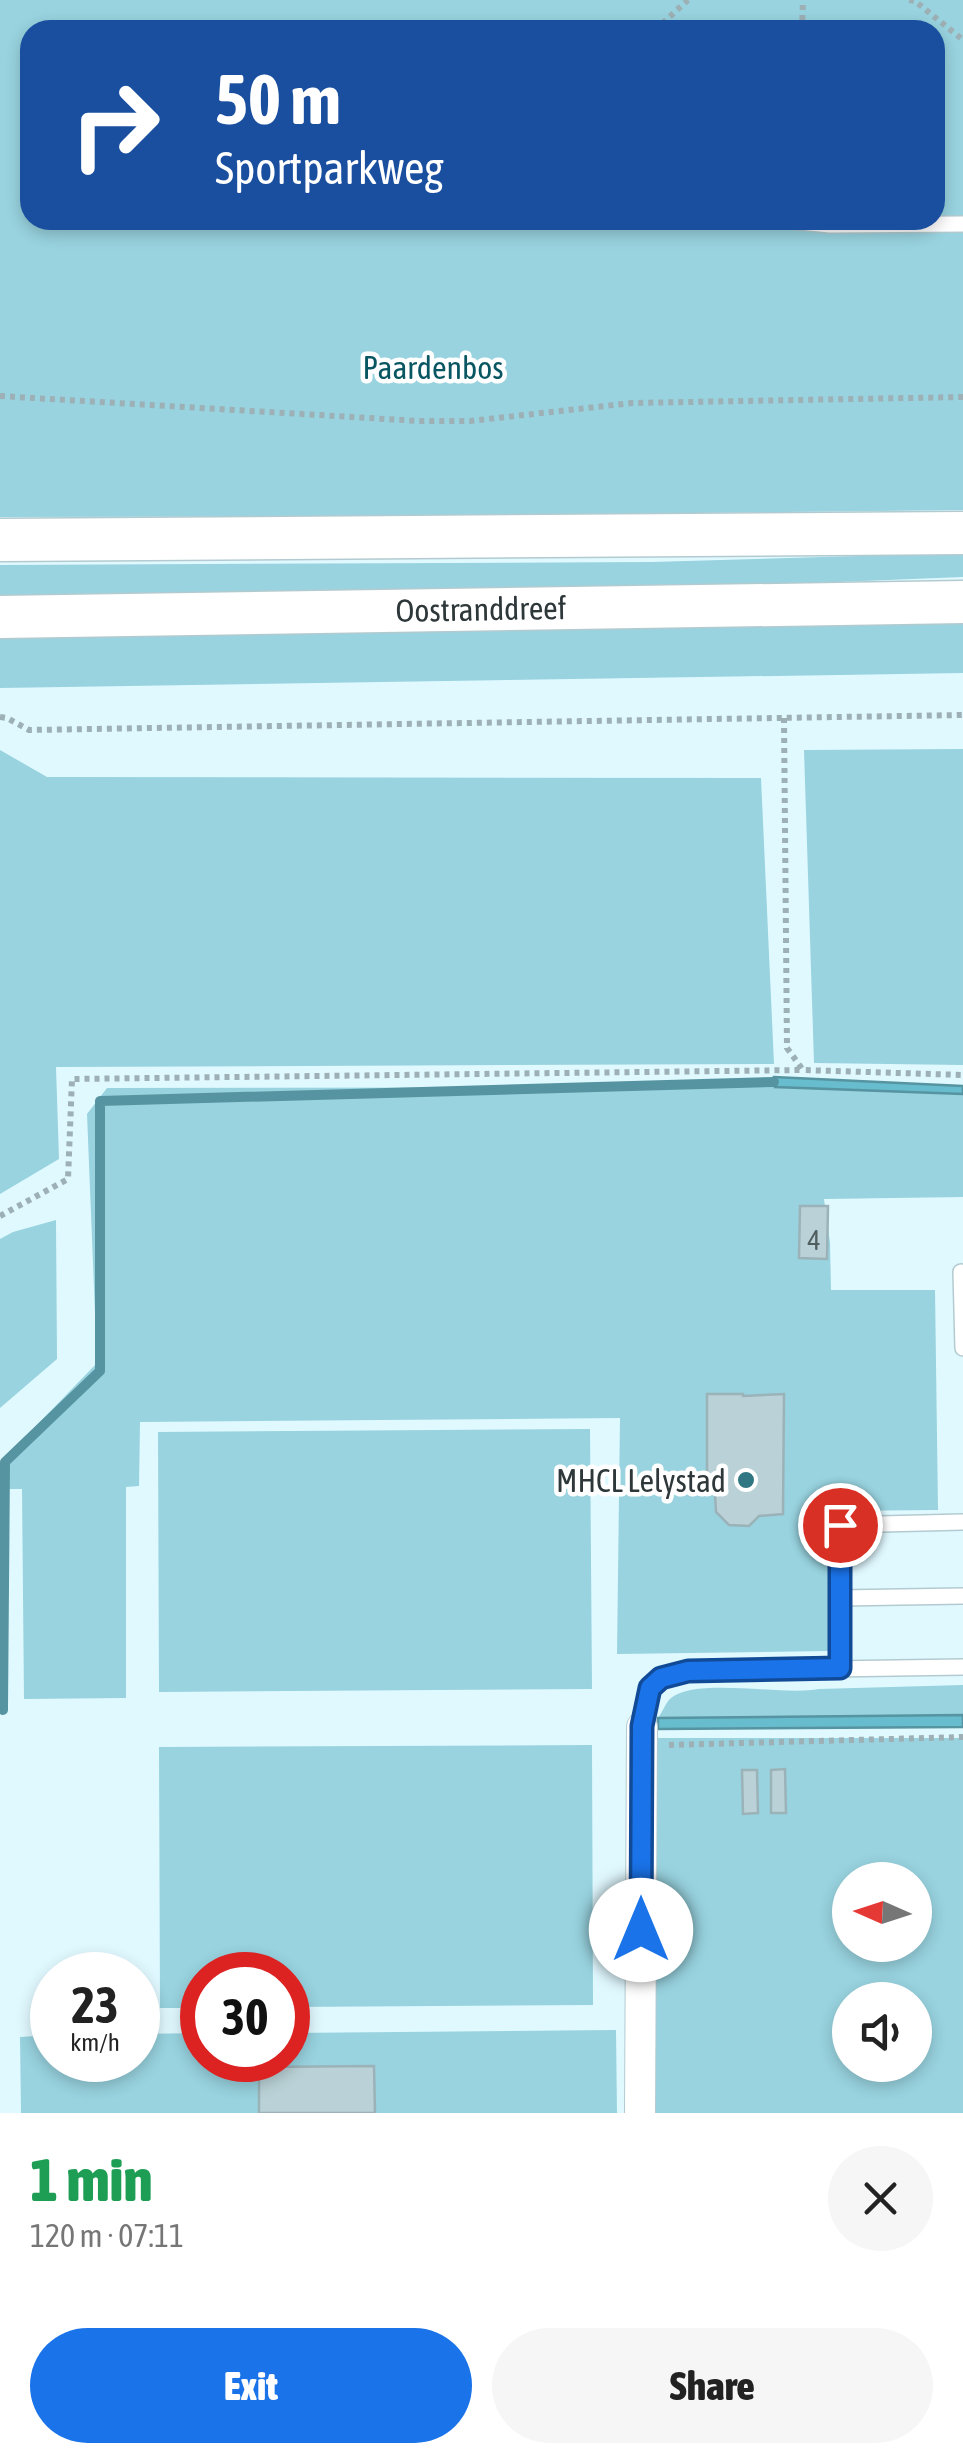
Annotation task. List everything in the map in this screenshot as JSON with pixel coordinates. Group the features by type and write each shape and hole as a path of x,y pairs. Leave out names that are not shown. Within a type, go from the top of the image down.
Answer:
{"main road":[{"path":"0,540 963,533"},
{"name":"Oostranddreef","path":"0,616 963,602"}],"street":[{"path":"640,2113 642,1736"}],"lane":[{"path":"962,1272 963,1348"},
{"path":"840,1668 840,1525 963,1522"},
{"path":"840,1598 963,1596"},
{"path":"642,1736 650,1688 661,1678 688,1671 963,1667"}],"path":[{"path":"666,20 688,0"},
{"path":"913,0 938,20"},
{"path":"0,396 419,421 470,420 632,402 963,398"},
{"path":"0,717 29,730 963,715"},
{"path":"784,718 787,1048 803,1070"},
{"path":"0,1216 68,1178 72,1079 803,1070 963,1074"},
{"path":"642,1736 963,1737"}],"green space":[{"name":"Paardenbos","path":"0,0 963,0 963,510 0,517"},
{"path":"963,553 963,577 0,615 0,565 652,562"},
{"path":"963,612 963,673 0,688 0,636"},
{"path":"963,749 963,1065 814,1063 804,750"},
{"path":"0,750 47,777 761,778 774,1064 56,1067 59,1159 0,1194"},
{"path":"775,1087 963,1094 963,1197 824,1199 831,1290 935,1290 938,1510 831,1511 829,1651 617,1654 620,1418 140,1422 139,1486 126,1487 126,1698 24,1699 22,1489 6,1489 7,1456 97,1363 87,1114 107,1088"},
{"path":"56,1220 57,1359 0,1408 0,1239"},
{"path":"590,1429 592,1689 159,1692 158,1432"},
{"path":"963,1685 963,1715 658,1718 671,1698 700,1689 803,1691"},
{"path":"656,1738 963,1738 963,2113 652,2113"},
{"path":"592,1745 593,2005 310,2007 310,1952 180,1952 180,2008 160,2008 159,1747"},
{"path":"616,2030 617,2113 21,2113 20,2037 30,2036 30,2082 160,2082 160,2034 180,2033 180,2082 310,2082 310,2033"}],"shaded area":[{"path":"774,1077 963,1086 963,1094 775,1087"},
{"path":"963,1715 963,1727 658,1729 658,1718"}],"building":[{"path":"800,1206 828,1206 827,1259 799,1258"},
{"path":"707,1394 784,1394 783,1514 759,1516 749,1526 729,1525 716,1512 715,1494 707,1493"},
{"path":"785,1769 786,1813 771,1813 771,1770"},
{"path":"742,1770 757,1770 758,1813 743,1814"},
{"path":"374,2066 375,2113 259,2113 259,2082 310,2082 310,2067"}],"waterway":[{"path":"3,1710 5,1462 100,1371 100,1101 774,1082"}],"place":[{"name":"MHCL Lelystad","path":"746,1480"}],"route":[{"path":"641,1930 642,1726 650,1688 661,1678 688,1671 840,1668 840,1525"}]}
